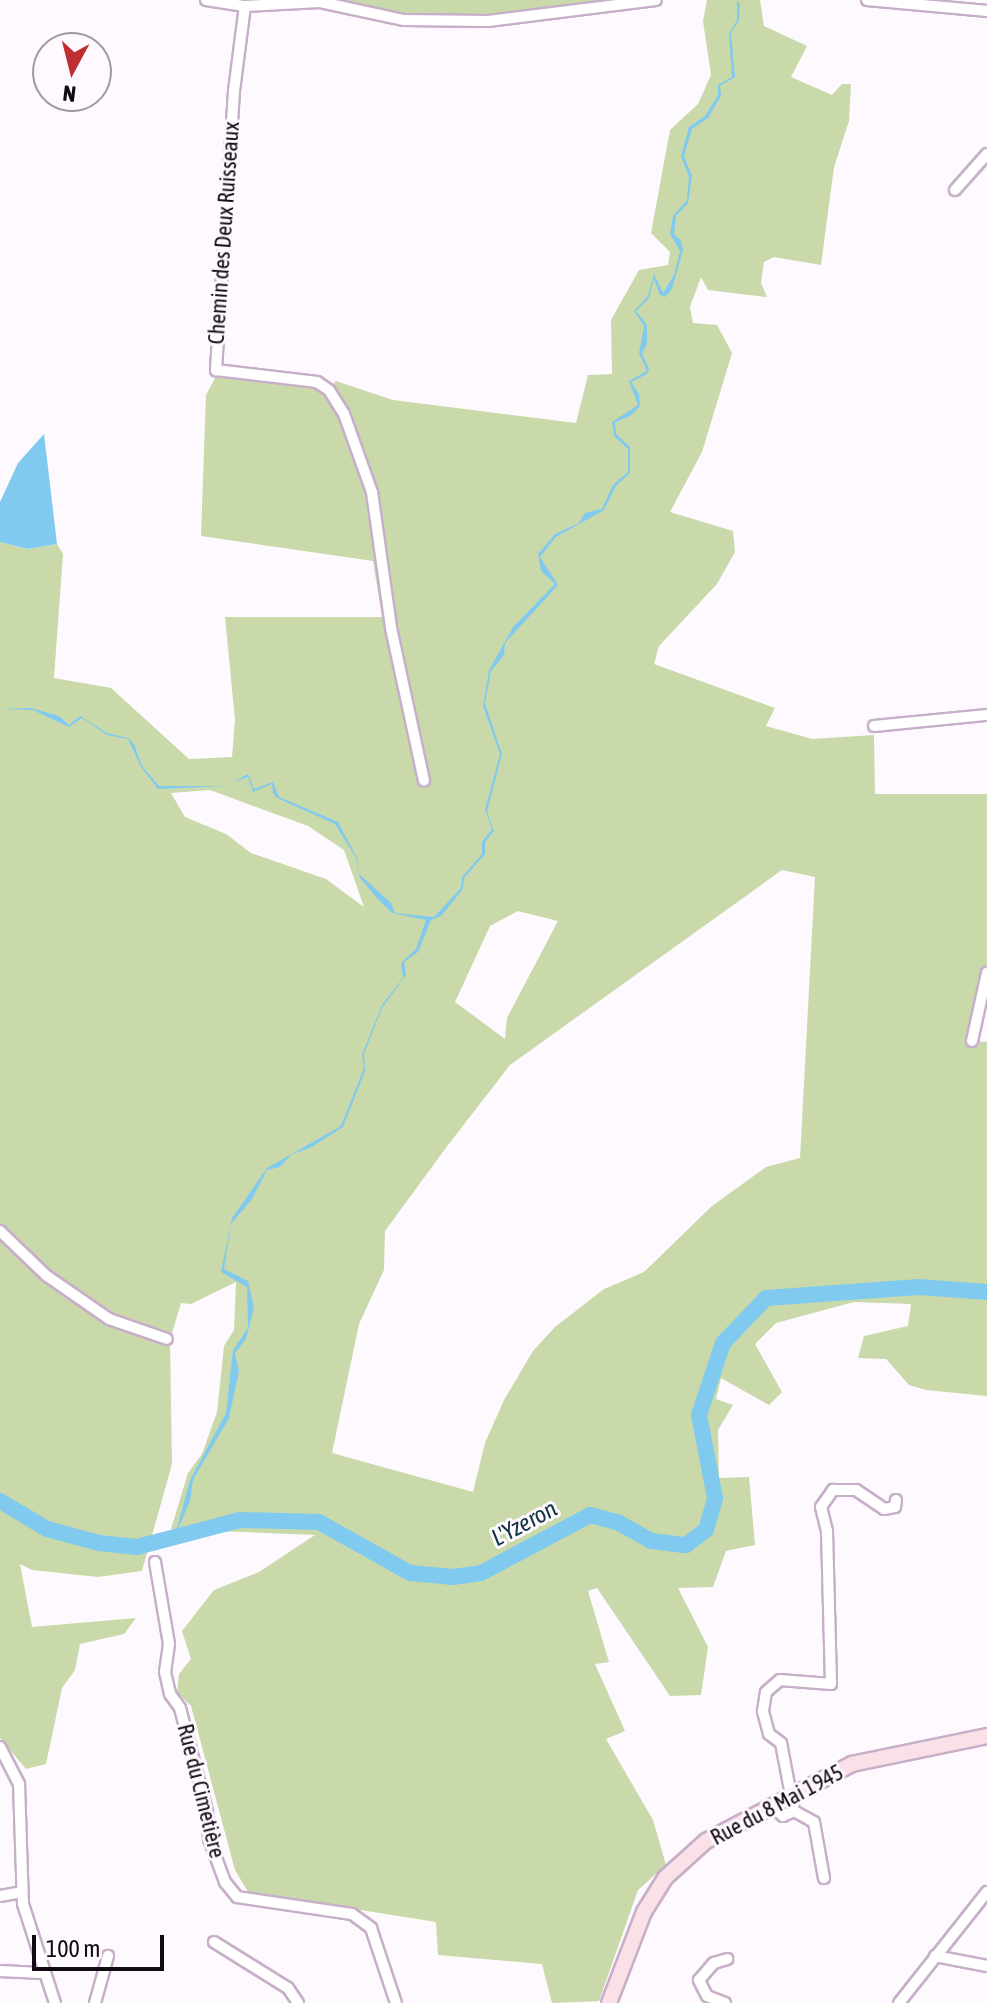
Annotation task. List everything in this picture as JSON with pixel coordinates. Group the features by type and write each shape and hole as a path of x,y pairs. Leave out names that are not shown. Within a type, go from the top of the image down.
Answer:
{"main road":[{"name":"Rue du 8 Mai 1945","path":"609,2003 644,1912 665,1878 706,1841 772,1806 792,1803 852,1764 987,1736"}],"street":[{"path":"206,0 245,6 263,2 320,2 404,20 488,21 656,0"},
{"path":"867,0 987,11"},
{"name":"Chemin des Deux Ruisseaux","path":"245,6 234,91 216,370 317,382 329,390 344,414 372,492 391,628 424,780"},
{"path":"955,190 987,154"},
{"path":"874,726 987,715"},
{"path":"972,1041 987,973"},
{"path":"0,1231 47,1276 109,1319 167,1339"},
{"path":"824,1878 814,1822 792,1803 781,1743 769,1734 763,1711 766,1692 780,1680 831,1684 827,1531 821,1507 833,1490 856,1490 884,1509 895,1507 896,1500"},
{"name":"Rue du Cimetière","path":"155,1562 169,1644 165,1672 170,1694 180,1708 207,1811 209,1839 225,1882 237,1897 352,1914 371,1928 396,2003"},
{"path":"0,1747 19,1784 22,1892 42,1973 55,2003"},
{"path":"0,1896 22,1892"},
{"path":"899,2003 987,1892"},
{"path":"214,1942 288,1988 298,2003"},
{"path":"95,2003 108,1956"},
{"path":"935,1956 987,1966"},
{"path":"725,2003 707,1996 699,1980 714,1963 727,1959"},
{"path":"0,1971 42,1973"}],"green space":[{"path":"330,0 624,0 462,18 404,16"},
{"path":"707,0 760,0 764,26 807,46 791,77 832,95 842,84 851,84 849,121 834,167 821,265 774,257 764,262 761,283 767,297 708,290 701,277 690,307 693,323 717,325 732,353 702,452 670,512 733,531 735,552 717,584 659,646 654,664 775,708 766,726 812,739 874,735 875,794 987,794 987,991 973,1041 987,1042 987,1396 926,1390 909,1385 886,1359 858,1358 864,1336 908,1326 911,1304 854,1302 776,1323 755,1344 782,1392 769,1405 721,1378 716,1399 733,1405 718,1430 719,1478 749,1477 755,1545 726,1551 713,1587 678,1588 708,1647 701,1695 670,1696 597,1588 588,1591 609,1662 595,1664 625,1731 606,1739 653,1820 666,1865 638,1890 599,2001 552,2003 542,1964 438,1955 436,1922 248,1892 235,1870 191,1706 177,1692 179,1674 191,1659 182,1631 214,1590 259,1572 315,1535 171,1529 188,1473 202,1454 217,1412 224,1346 234,1330 236,1282 191,1304 181,1303 170,1340 172,1464 142,1571 98,1577 32,1570 20,1564 32,1627 136,1618 124,1634 80,1644 75,1670 62,1688 46,1764 26,1769 0,1738 0,542 28,549 57,544 63,554 54,678 111,688 189,759 232,757 235,720 225,617 382,617 373,561 201,536 206,395 221,367 275,371 330,382 330,388 336,381 393,400 576,423 588,375 612,374 611,320 639,270 668,265 670,252 651,233 670,130 698,104 711,75 703,21","holes":["210,790 308,826 344,850 364,907 326,879 251,853 226,834 185,817 171,793","782,870 815,877 800,1158 766,1167 712,1206 644,1272 604,1289 555,1327 533,1351 504,1400 485,1443 473,1492 332,1453 359,1324 384,1270 385,1231 510,1065","518,911 558,921 507,1018 505,1039 455,1002 490,926"]}],"water":[{"path":"737,0 740,4 739,20 731,33 735,77 720,86 721,96 708,118 692,129 684,156 692,176 688,203 676,216 674,234 681,241 683,250 672,289 665,297 660,295 654,279 649,298 636,311 647,325 647,344 642,353 649,369 647,374 631,382 639,394 640,406 630,416 615,422 616,434 630,447 630,473 616,486 604,510 556,537 540,557 558,585 505,643 504,655 491,671 485,703 502,754 487,812 494,831 485,842 485,854 464,878 463,889 441,916 431,920 418,952 404,962 406,975 382,1008 364,1054 365,1071 343,1127 310,1148 292,1154 280,1167 267,1170 252,1199 231,1224 224,1269 248,1281 254,1308 246,1339 235,1353 239,1371 229,1418 193,1480 190,1501 175,1536 190,1480 226,1413 233,1350 248,1328 247,1287 221,1272 232,1218 267,1168 341,1126 364,1068 362,1055 382,1005 403,978 401,963 416,949 426,920 392,913 377,898 360,878 359,875 356,858 335,824 277,798 272,784 253,792 248,777 233,782 248,774 254,789 273,782 279,797 338,822 357,858 359,874 391,903 395,913 434,917 461,888 462,877 482,854 482,842 492,829 485,810 500,754 483,706 489,670 513,627 555,584 541,571 538,554 555,534 579,523 585,513 602,509 613,485 628,472 628,449 614,436 612,422 638,405 629,381 647,371 639,353 644,326 634,311 648,296 654,274 663,293 674,275 680,251 670,234 673,216 687,200 689,177 681,156 689,127 705,116 718,95 718,85 732,77 729,34 737,20"},
{"path":"44,434 57,544 28,549 0,542 0,502 18,463"},
{"path":"31,708 59,716 69,725 80,716 107,733 128,738 134,744 142,766 159,786 229,786 158,789 141,767 128,739 107,735 82,718 69,727 33,710 0,709"}],"waterway":[{"name":"L'Yzeron","path":"0,1501 47,1529 99,1543 137,1547 240,1520 319,1522 410,1573 453,1577 481,1573 590,1515 619,1523 651,1541 686,1545 706,1530 715,1498 699,1415 723,1343 766,1298 919,1287 987,1292"}]}
